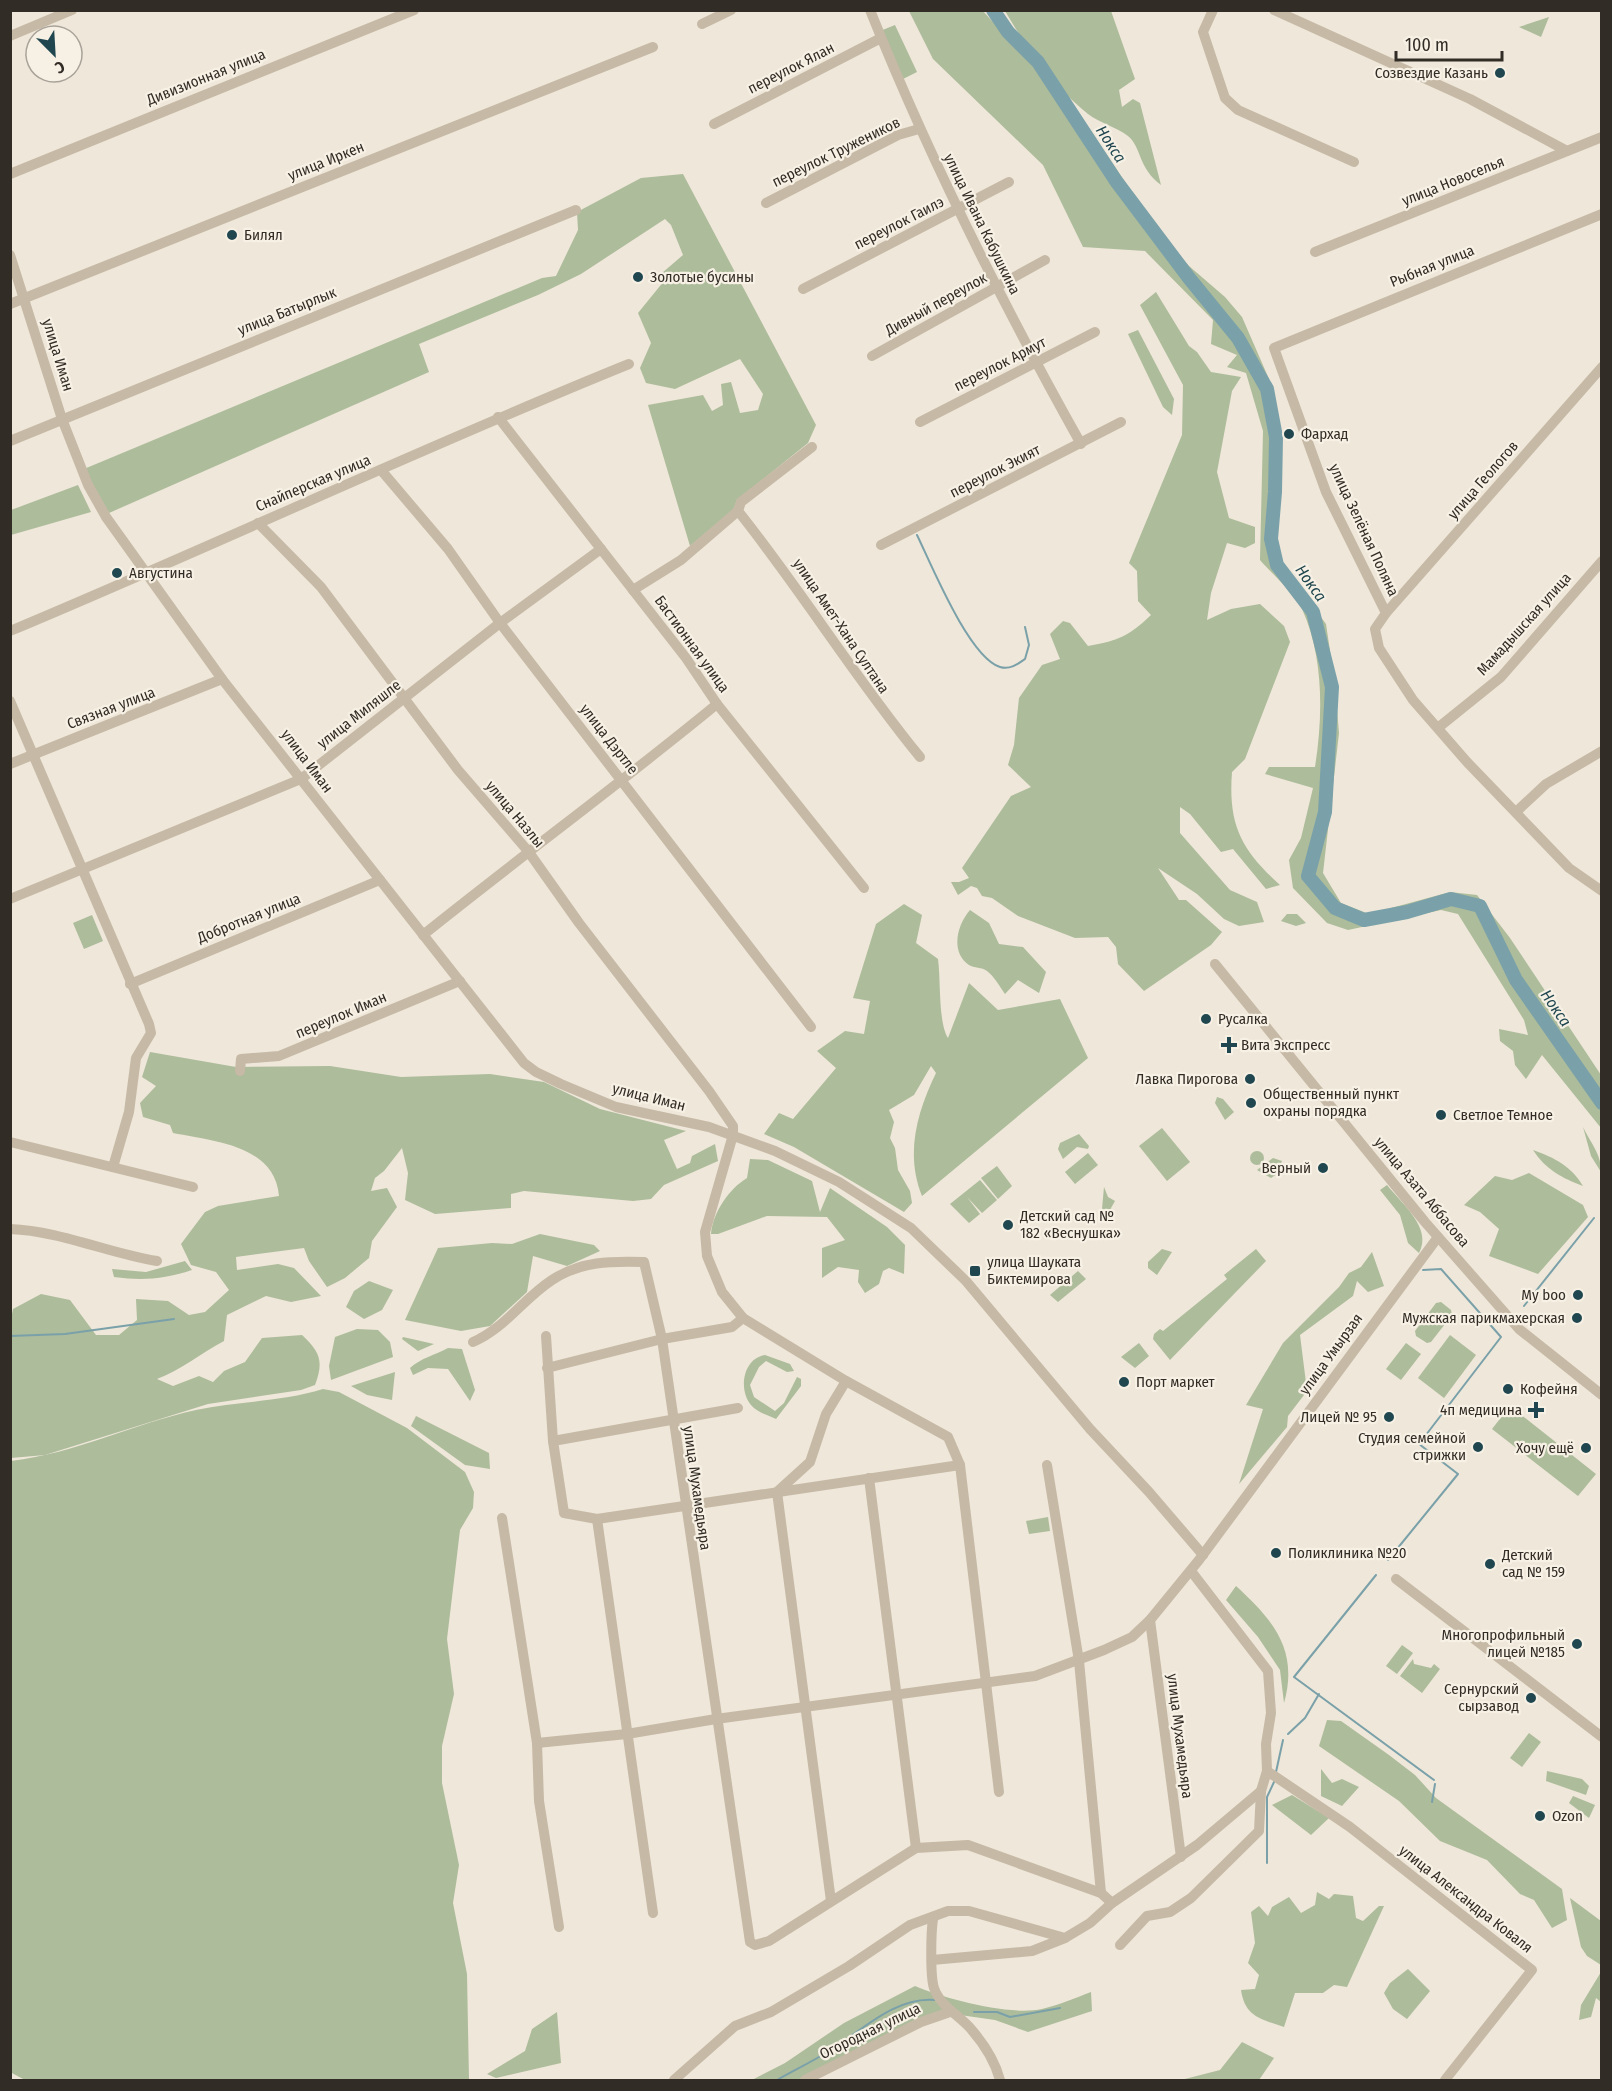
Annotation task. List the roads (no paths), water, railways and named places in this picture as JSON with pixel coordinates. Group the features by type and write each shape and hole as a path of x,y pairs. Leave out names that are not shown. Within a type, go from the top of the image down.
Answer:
{"street":[{"path":"10,36 72,10"},
{"name":"Дивизионная улица","path":"10,174 414,10"},
{"path":"702,24 731,10"},
{"name":"улица Ивана Кабушкина","path":"870,10 920,129 996,288 1082,444"},
{"path":"1213,10 1203,32 1225,98 1249,117 1354,162"},
{"path":"1274,10 1470,99 1567,151"},
{"name":"переулок Ялан","path":"714,124 881,38"},
{"name":"улица Иркен","path":"10,304 653,47"},
{"name":"переулок Тружеников","path":"766,202 898,135 920,129"},
{"name":"улица Новоселья","path":"1315,252 1602,137"},
{"name":"переулок Гаилэ","path":"802,289 1009,182"},
{"name":"улица Батырлык","path":"10,441 576,210"},
{"name":"Рыбная улица","path":"1274,348 1602,214"},
{"name":"улица Иман","path":"10,255 62,419 88,485 106,517 222,679 518,1054 536,1072 616,1107 733,1135 812,1167 911,1228 966,1281 1090,1429 1149,1492 1203,1555"},
{"name":"Дивный переулок","path":"872,356 1045,260"},
{"name":"переулок Армут","path":"920,422 1095,332"},
{"name":"улица Зелёная Поляна","path":"1274,348 1326,492 1386,613 1375,629 1379,648 1413,700 1439,727 1467,762 1569,868 1602,891"},
{"name":"Снайперская улица","path":"10,631 147,574 258,522 498,417 629,364"},
{"name":"улица Геологов","path":"1386,613 1602,368"},
{"name":"Бастионная улица","path":"498,417 686,658 717,704 864,888"},
{"name":"переулок Экият","path":"881,545 1121,422"},
{"path":"633,590 681,560 738,511 741,502 812,447"},
{"name":"улица Дэртле","path":"381,470 447,549 500,623 811,1027"},
{"name":"улица Амет-Хана Султана","path":"738,511 788,573 871,697 920,757"},
{"name":"улица Назлы","path":"258,522 321,587 458,770 528,851 579,923 709,1091 733,1126 733,1135"},
{"name":"улица Миляшле","path":"10,899 301,779 500,623 601,549"},
{"name":"Мамадышская улица","path":"1439,727 1501,677 1602,561"},
{"name":"Связная улица","path":"10,764 222,679"},
{"path":"10,701 151,1033 136,1058 129,1112 113,1167"},
{"path":"423,935 528,851 623,782 717,704"},
{"path":"1516,812 1546,784 1602,751"},
{"name":"Добротная улица","path":"130,984 380,880"},
{"name":"улица Азата Аббасова","path":"1215,964 1438,1237 1526,1336 1602,1395"},
{"name":"переулок Иман","path":"240,1071 241,1059 279,1056 460,981"},
{"path":"733,1135 707,1223 706,1249 722,1292 743,1318 846,1381 948,1437 960,1465 999,1792"},
{"path":"10,1142 193,1187"},
{"path":"10,1230 36,1230 134,1257 157,1261"},
{"name":"улица Умырзая","path":"1188,1574 1438,1237"},
{"name":"улица Мухамедьяра","path":"472,1342 491,1334 551,1281 576,1268 604,1260 644,1262 662,1339 747,1938 755,1944 769,1941 831,1901"},
{"path":"547,1368 662,1339 732,1327 743,1318"},
{"path":"546,1336 553,1441 564,1513 597,1519 960,1465"},
{"path":"777,1492 810,1462 826,1414 846,1381"},
{"path":"553,1441 738,1408"},
{"path":"1047,1465 1079,1661 1101,1893"},
{"path":"869,1478 916,1848"},
{"path":"777,1492 831,1901 916,1848 968,1845 1101,1893 1112,1903"},
{"path":"502,1518 537,1743 539,1801 559,1927"},
{"path":"597,1519 653,1913"},
{"path":"537,1743 627,1734 716,1719 807,1709 1035,1676 1079,1661 1132,1637 1150,1620 1188,1574 1268,1671 1271,1713 1266,1744 1267,1771 1261,1791 1259,1831 1191,1898 1170,1912 1146,1917 1120,1945"},
{"path":"1396,1579 1602,1737"},
{"name":"улица Мухамедьяра","path":"1150,1620 1180,1857"},
{"name":"улица Александра Коваля","path":"1267,1771 1350,1827 1532,1970 1445,2080"},
{"path":"932,1960 1032,1951 1065,1938 1090,1923 1112,1903 1180,1857 1261,1791"},
{"path":"674,2080 735,2026 771,2012 849,1966 910,1925 933,1919 948,1911 969,1911 1065,1938"},
{"path":"933,1919 931,1930 934,1988 950,2012 970,2028 996,2065 1000,2080"},
{"name":"Огородная улица","path":"805,2080 921,2022 950,2012"}],"waterway":[{"name":"Нокса","path":"993,10 1008,32 1038,62 1116,181 1189,278 1238,338 1267,389 1276,437 1271,539 1277,565 1313,612 1332,687 1325,812 1308,876 1335,908 1364,920 1407,912 1451,899 1480,906 1516,980 1602,1103"},
{"path":"917,535 964,629 988,660 1007,668 1025,659 1029,645 1025,627"},
{"path":"1524,1306 1594,1218"},
{"path":"1388,1560 1458,1474 1419,1444 1501,1337 1441,1269 1423,1270"},
{"path":"10,1336 65,1334 174,1319"},
{"path":"1376,1575 1294,1677 1434,1780"},
{"path":"1288,1734 1305,1718 1319,1694"},
{"path":"1276,1772 1283,1740"},
{"path":"1267,1863 1267,1797 1274,1782"},
{"path":"1432,1802 1435,1784"},
{"path":"777,2080 831,2050 893,2009 907,2003 935,2000"},
{"path":"974,2012 997,2012 1010,2017 1060,2008"}],"place":[{"name":"Созвездие Казань","path":"1500,73"},
{"name":"Билял","path":"232,235"},
{"name":"Золотые бусины","path":"638,277"},
{"name":"Фархад","path":"1289,434"},
{"name":"Августина","path":"117,573"},
{"name":"Русалка","path":"1206,1019"},
{"name":"Вита Экспресс","path":"1229,1045"},
{"name":"Лавка Пирогова","path":"1250,1079"},
{"name":"Общественный пункт охраны порядка","path":"1251,1103"},
{"name":"Светлое Темное","path":"1441,1115"},
{"name":"Верный","path":"1323,1168"},
{"name":"Детский сад № 182 «Веснушка»","path":"1008,1225"},
{"name":"улица Шауката Биктемирова","path":"975,1271"},
{"name":"My boo","path":"1578,1295"},
{"name":"Мужская парикмахерская","path":"1577,1318"},
{"name":"Порт маркет","path":"1124,1382"},
{"name":"Кофейня","path":"1508,1389"},
{"name":"4п медицина","path":"1536,1410"},
{"name":"Лицей № 95","path":"1389,1417"},
{"name":"Студия семейной стрижки","path":"1478,1447"},
{"name":"Хочу ещё","path":"1586,1448"},
{"name":"Поликлиника №20","path":"1276,1553"},
{"name":"Детский сад № 159","path":"1490,1564"},
{"name":"Многопрофильный лицей №185","path":"1577,1644"},
{"name":"Сернурский сырзавод","path":"1531,1698"},
{"name":"Ozon","path":"1540,1816"}]}
